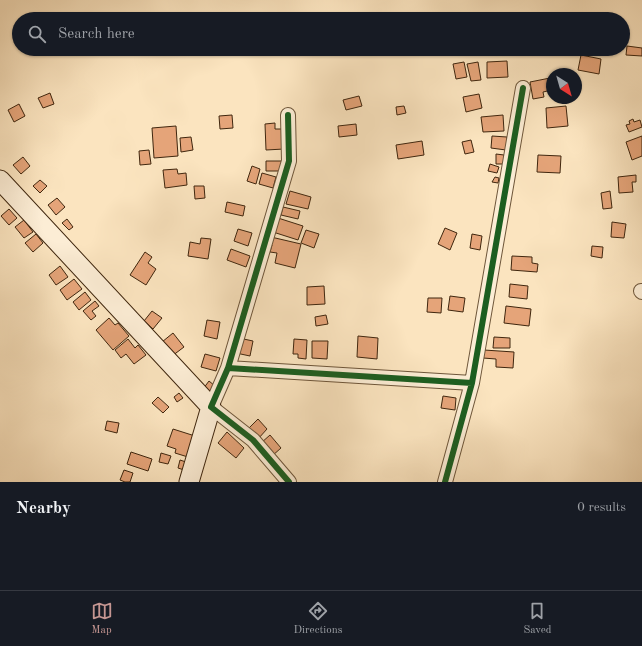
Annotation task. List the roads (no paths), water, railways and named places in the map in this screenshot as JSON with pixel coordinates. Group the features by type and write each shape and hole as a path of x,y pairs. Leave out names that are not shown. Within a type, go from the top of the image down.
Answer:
{"main road":[{"path":"0,180 211,407 189,482"}],"street":[{"path":"445,482 472,383 523,88"},
{"path":"288,115 289,161 228,368 211,407 253,440 289,482"},
{"path":"228,368 472,383"}]}
